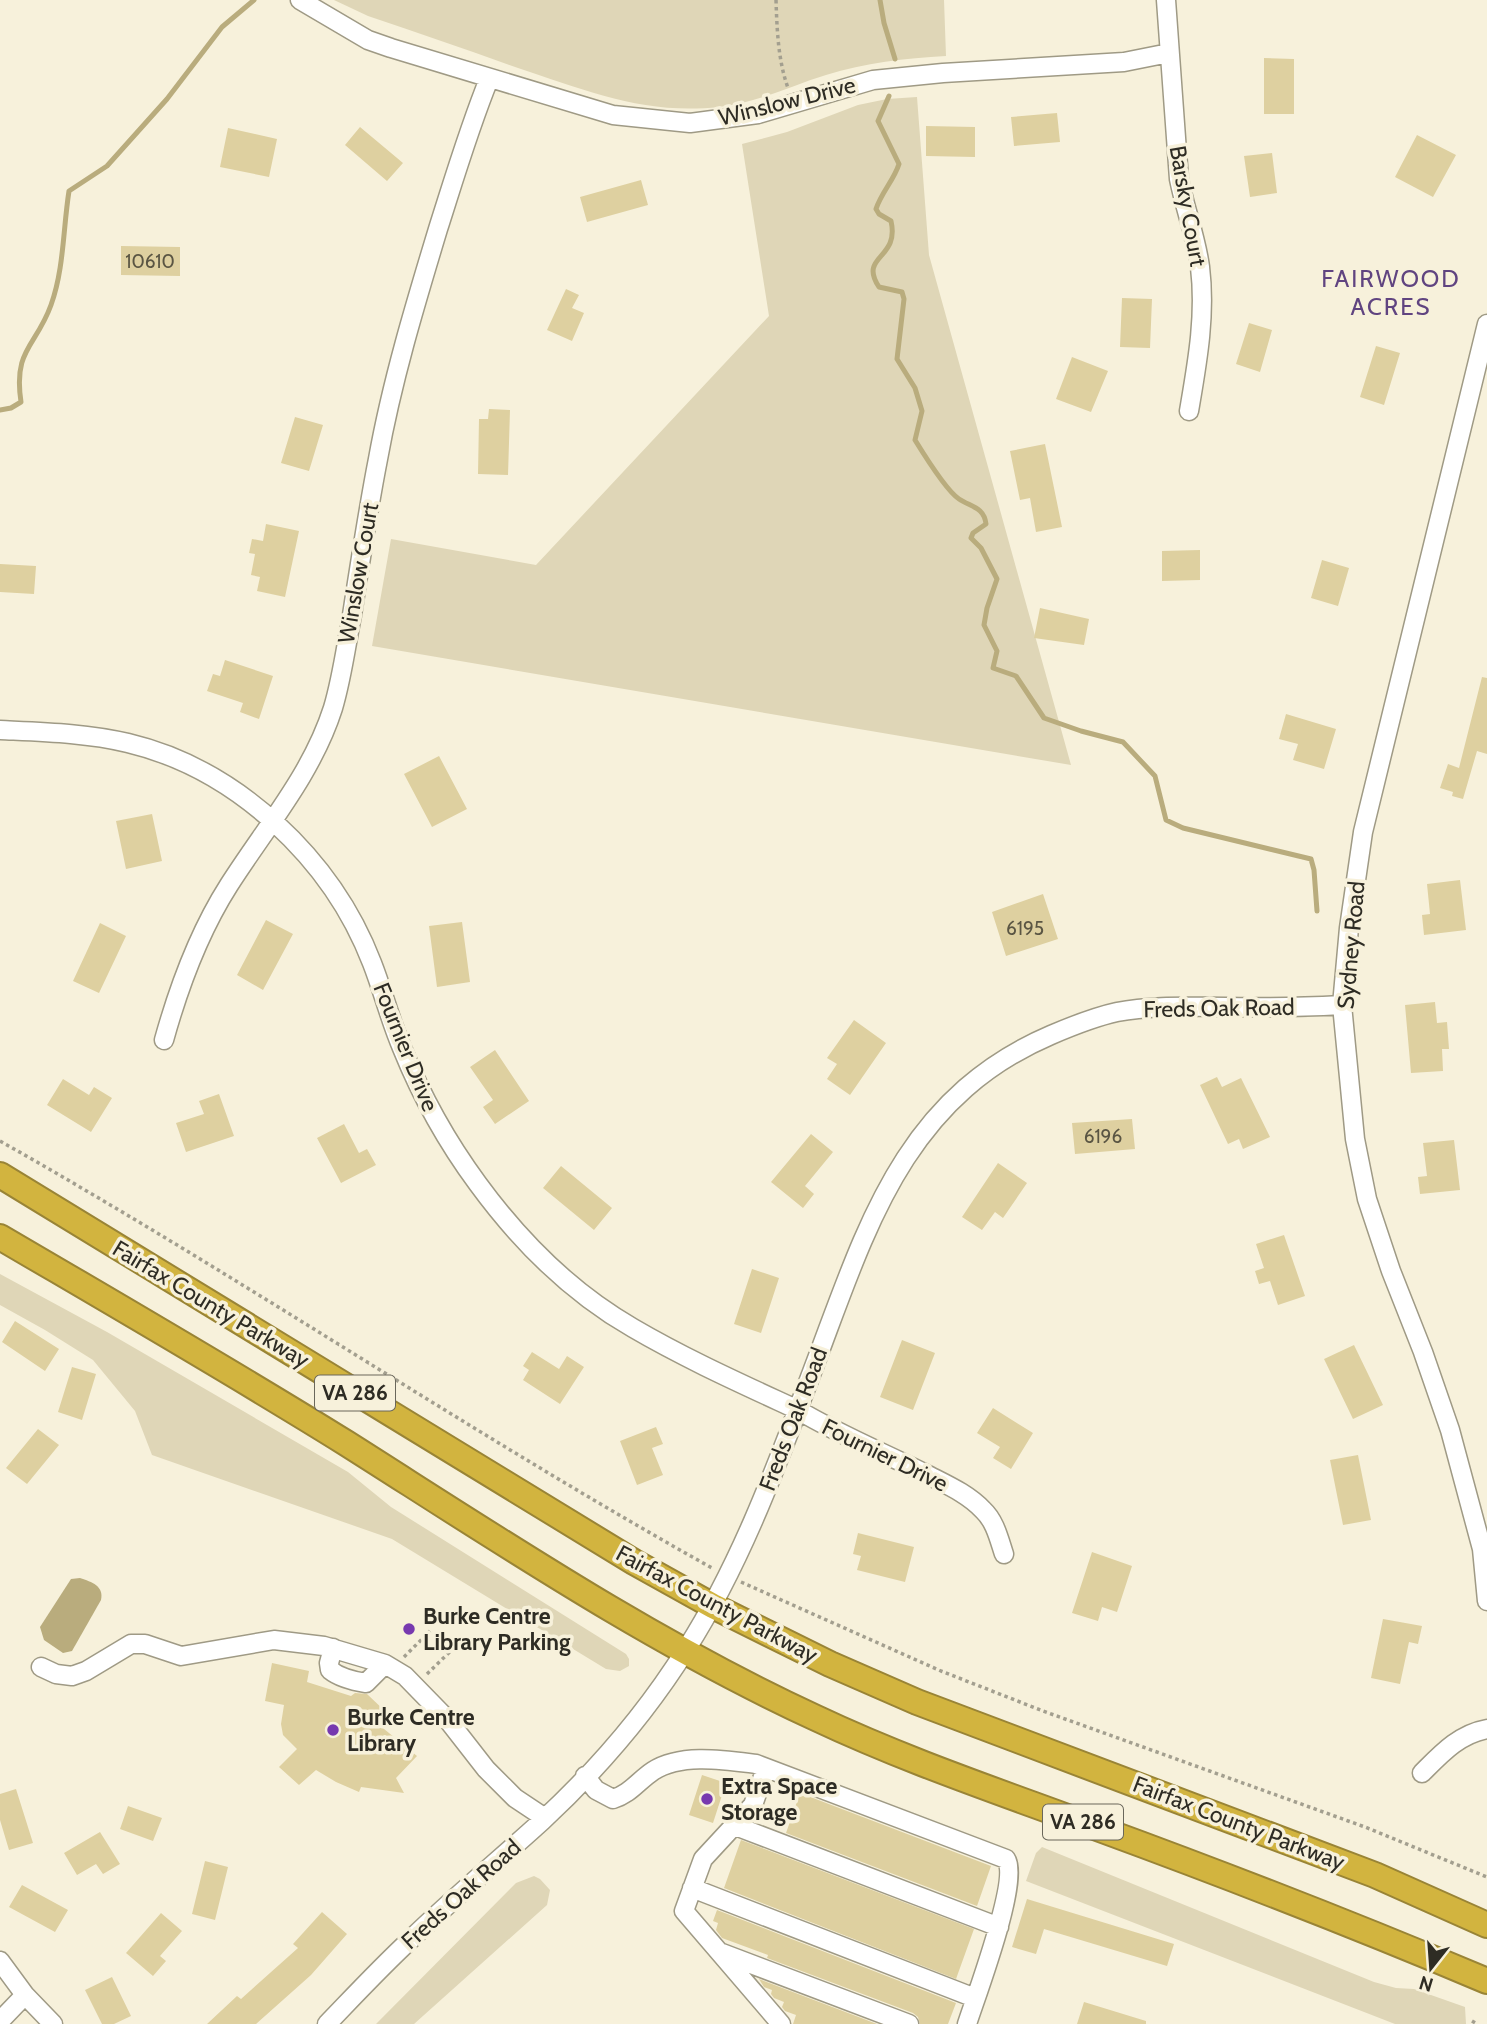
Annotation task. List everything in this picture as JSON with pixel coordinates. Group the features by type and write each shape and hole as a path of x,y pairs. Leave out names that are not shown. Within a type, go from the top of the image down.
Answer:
{"highway":[{"name":"Fairfax County Parkway","path":"0,1175 622,1555 713,1606 830,1664 917,1702 1375,1875 1487,1925"},
{"name":"VA 286","path":"0,1237 169,1336 472,1524 685,1651 816,1718 908,1757 1115,1834 1487,1982"},
{"path":"1375,1875 1487,1910"}],"street":[{"name":"Winslow Drive","path":"300,0 368,40 613,115 652,121 690,123 758,114 873,80 1124,62 1169,53"},
{"name":"Barsky Court","path":"1166,0 1179,179 1195,239 1202,291 1200,347 1189,411"},
{"name":"Winslow Court","path":"164,1040 187,968 206,927 228,886 312,757 333,706 346,648 391,390 464,145 489,79"},
{"name":"Sydney Road","path":"1487,324 1363,832 1349,928 1342,1005 1355,1139 1367,1199 1450,1430 1485,1549 1487,1601"},
{"name":"Fournier Drive","path":"0,730 105,739 155,751 206,773 244,796 311,859 332,887 351,917 372,962 401,1047 435,1118 477,1183 530,1246 568,1281 631,1327 964,1494 985,1511 992,1521 1004,1553"},
{"name":"Freds Oak Road","path":"327,2024 407,1942 545,1818 586,1776 648,1705 685,1651 713,1606 771,1479 857,1254 886,1188 907,1153 956,1096 979,1076 1038,1041 1113,1013 1163,1007 1284,1008 1342,1005"},
{"path":"41,1667 56,1674 72,1676 86,1671 131,1644 145,1644 181,1657 274,1640 333,1648 392,1663 434,1705 486,1769 515,1798 545,1818"},
{"path":"333,1648 328,1663 330,1670 335,1675 356,1682 366,1683 392,1663"},
{"path":"1422,1773 1448,1747 1467,1735 1487,1729"},
{"path":"586,1776 596,1790 612,1799 625,1796 650,1773 666,1763 728,1760 756,1764 1006,1859 1009,1871 999,1927 967,2024"},
{"path":"766,1768 753,1805 703,1859 684,1911 781,2024"},
{"path":"733,1825 999,1927"},
{"path":"692,1888 975,1998"},
{"path":"719,1952 909,2024"},
{"path":"0,1961 25,1995 53,2024"},
{"path":"0,2021 25,1995"}],"path":[{"path":"776,0 777,34 783,73 794,103"},
{"path":"392,1663 430,1631"},
{"path":"424,1677 463,1639"}],"shaded area":[{"path":"334,0 944,0 946,56 855,67 733,105 692,109 666,108 617,99 568,85 368,16"},
{"path":"917,97 929,255 1071,765 372,646 391,539 536,565 769,316 742,144 787,132 858,105"},
{"path":"0,1274 107,1332 348,1472 391,1507 626,1654 629,1666 620,1671 606,1669 392,1539 152,1455 135,1411 93,1360 0,1305"},
{"path":"80,1578 99,1588 101,1600 72,1651 63,1653 44,1640 40,1627 71,1579"},
{"path":"1042,1847 1374,1982 1396,1988 1414,1989 1465,2007 1466,2024 1395,2024 1026,1881 1036,1853"},
{"path":"534,1876 550,1890 547,1905 414,2024 376,2024 516,1883"}],"building":[{"path":"1264,58 1294,59 1294,114 1264,114"},
{"path":"1057,113 1060,142 1014,146 1011,117"},
{"path":"926,126 975,127 975,157 926,156"},
{"path":"360,127 403,163 387,181 345,145"},
{"path":"228,128 277,139 269,177 220,167"},
{"path":"1417,135 1456,155 1433,197 1395,177"},
{"path":"1272,153 1277,193 1250,197 1244,156"},
{"path":"641,180 648,205 587,222 580,197"},
{"path":"121,246 180,247 180,276 121,275"},
{"path":"566,289 579,295 572,308 584,313 572,341 547,330"},
{"path":"1122,298 1152,299 1150,348 1120,347"},
{"path":"1249,323 1272,330 1260,372 1236,364"},
{"path":"1376,346 1400,353 1384,405 1360,397"},
{"path":"1072,357 1108,371 1091,412 1056,399"},
{"path":"489,409 510,410 508,475 478,474 479,419 488,419"},
{"path":"295,417 323,425 309,471 281,463"},
{"path":"1045,444 1062,527 1036,532 1030,498 1020,500 1010,451"},
{"path":"266,524 299,531 285,597 257,591 260,577 251,575 255,554 249,553 252,539 263,541"},
{"path":"1200,550 1200,580 1162,581 1162,551"},
{"path":"1322,560 1349,568 1338,606 1311,598"},
{"path":"0,564 36,566 34,594 0,592"},
{"path":"1040,608 1089,619 1084,645 1034,638"},
{"path":"225,660 273,676 259,719 240,712 243,703 207,691 213,674 220,676"},
{"path":"1482,677 1487,678 1487,754 1477,751 1463,799 1440,788 1448,764 1459,768"},
{"path":"1286,714 1336,729 1324,769 1293,760 1298,744 1279,739"},
{"path":"439,756 467,809 432,827 404,774"},
{"path":"152,814 162,861 126,869 116,821"},
{"path":"1460,880 1466,930 1424,935 1422,915 1430,914 1427,884"},
{"path":"1043,894 1058,939 1006,956 992,912"},
{"path":"266,920 293,934 263,990 237,975"},
{"path":"462,922 470,982 437,987 429,926"},
{"path":"100,923 126,936 99,993 73,981"},
{"path":"1435,1002 1437,1023 1447,1022 1449,1049 1442,1049 1443,1071 1411,1073 1405,1005"},
{"path":"854,1020 886,1043 850,1095 827,1079 837,1064 827,1058"},
{"path":"495,1050 529,1101 495,1124 483,1107 493,1100 470,1067"},
{"path":"1217,1077 1222,1087 1241,1078 1270,1137 1243,1149 1239,1139 1228,1144 1200,1085"},
{"path":"63,1079 89,1095 94,1087 112,1098 91,1132 47,1105"},
{"path":"219,1094 234,1136 186,1152 176,1123 204,1114 199,1101"},
{"path":"1132,1119 1135,1149 1075,1154 1072,1123"},
{"path":"344,1124 359,1153 367,1149 376,1165 341,1183 317,1138"},
{"path":"811,1134 833,1152 805,1186 814,1194 803,1208 771,1182"},
{"path":"1454,1140 1460,1190 1420,1194 1418,1177 1427,1176 1423,1143"},
{"path":"998,1163 1027,1183 1003,1218 995,1212 982,1230 962,1217"},
{"path":"561,1166 612,1208 594,1230 543,1188"},
{"path":"1284,1235 1305,1296 1278,1305 1270,1281 1259,1284 1255,1271 1264,1268 1256,1244"},
{"path":"752,1269 779,1278 761,1333 734,1324"},
{"path":"15,1321 59,1349 45,1371 2,1342"},
{"path":"902,1340 935,1353 913,1410 880,1397"},
{"path":"1354,1345 1383,1405 1353,1419 1324,1359"},
{"path":"532,1352 559,1369 567,1356 584,1367 560,1404 523,1380 529,1370 523,1366"},
{"path":"72,1367 96,1374 82,1420 58,1412"},
{"path":"993,1408 1033,1433 1011,1469 993,1458 1000,1447 977,1433"},
{"path":"656,1427 663,1444 652,1448 663,1475 637,1485 620,1441"},
{"path":"38,1429 59,1445 27,1484 6,1468"},
{"path":"1358,1455 1371,1520 1343,1525 1330,1460"},
{"path":"858,1533 914,1547 905,1582 857,1570 861,1556 853,1554"},
{"path":"1092,1552 1132,1566 1117,1612 1102,1607 1098,1621 1072,1613"},
{"path":"1383,1619 1422,1626 1418,1644 1409,1642 1400,1684 1371,1678"},
{"name":"Burke Centre Library","path":"272,1663 309,1671 307,1682 351,1696 355,1693 367,1694 387,1713 378,1724 417,1756 396,1778 404,1793 361,1787 359,1792 316,1770 299,1785 279,1767 297,1749 283,1735 281,1724 284,1705 265,1701"},
{"name":"Extra Space Storage","path":"702,1775 726,1783 713,1823 689,1815"},
{"path":"16,1789 33,1843 9,1850 0,1820 0,1794"},
{"path":"800,1793 991,1866 977,1906 786,1833"},
{"path":"128,1806 162,1818 153,1841 120,1829"},
{"path":"100,1832 120,1864 103,1874 96,1864 77,1875 64,1853"},
{"path":"741,1840 974,1929 956,1979 724,1888"},
{"path":"205,1861 228,1867 215,1920 192,1914"},
{"path":"22,1885 68,1910 55,1932 9,1907"},
{"path":"1027,1899 1174,1944 1167,1966 1044,1929 1036,1954 1012,1947"},
{"path":"717,1910 956,2003 948,2024 920,2024 913,2013 767,1958 768,1955 722,1938 716,1930 718,1923 713,1921"},
{"path":"322,1912 347,1934 311,1975 256,2024 207,2024 237,1996 241,1999 298,1948 293,1944"},
{"path":"161,1913 182,1931 160,1956 166,1961 153,1976 126,1953"},
{"path":"112,1977 131,2016 114,2024 102,2024 85,1990"},
{"path":"759,1979 877,2024 793,2024 796,2015 785,2011 782,2007 784,2002 774,1998 772,1990 764,1987"},
{"path":"1084,2002 1146,2021 1146,2024 1077,2024"}],"waterway":[{"path":"0,410 21,402 19,384 23,359 45,319 55,291 69,191 107,166 167,99 222,27 254,0"},
{"path":"880,0 895,59"},
{"path":"889,96 878,121 899,164 876,209 891,221 892,234 886,251 873,269 874,277 879,287 902,292 904,299 897,359 915,388 922,411 915,440 948,488 959,499 980,511 985,518 986,524 973,533 971,538 981,548 997,579 984,625 997,651 993,668 1016,676 1044,718 1123,742 1155,776 1166,820 1183,828 1311,859 1317,911"}],"place":[{"name":"Burke Centre Library Parking","path":"409,1629"},
{"name":"Burke Centre Library","path":"333,1730"},
{"name":"Extra Space Storage","path":"707,1799"}],"district":[{"name":"FAIRWOOD ACRES","path":"1391,293"}]}
